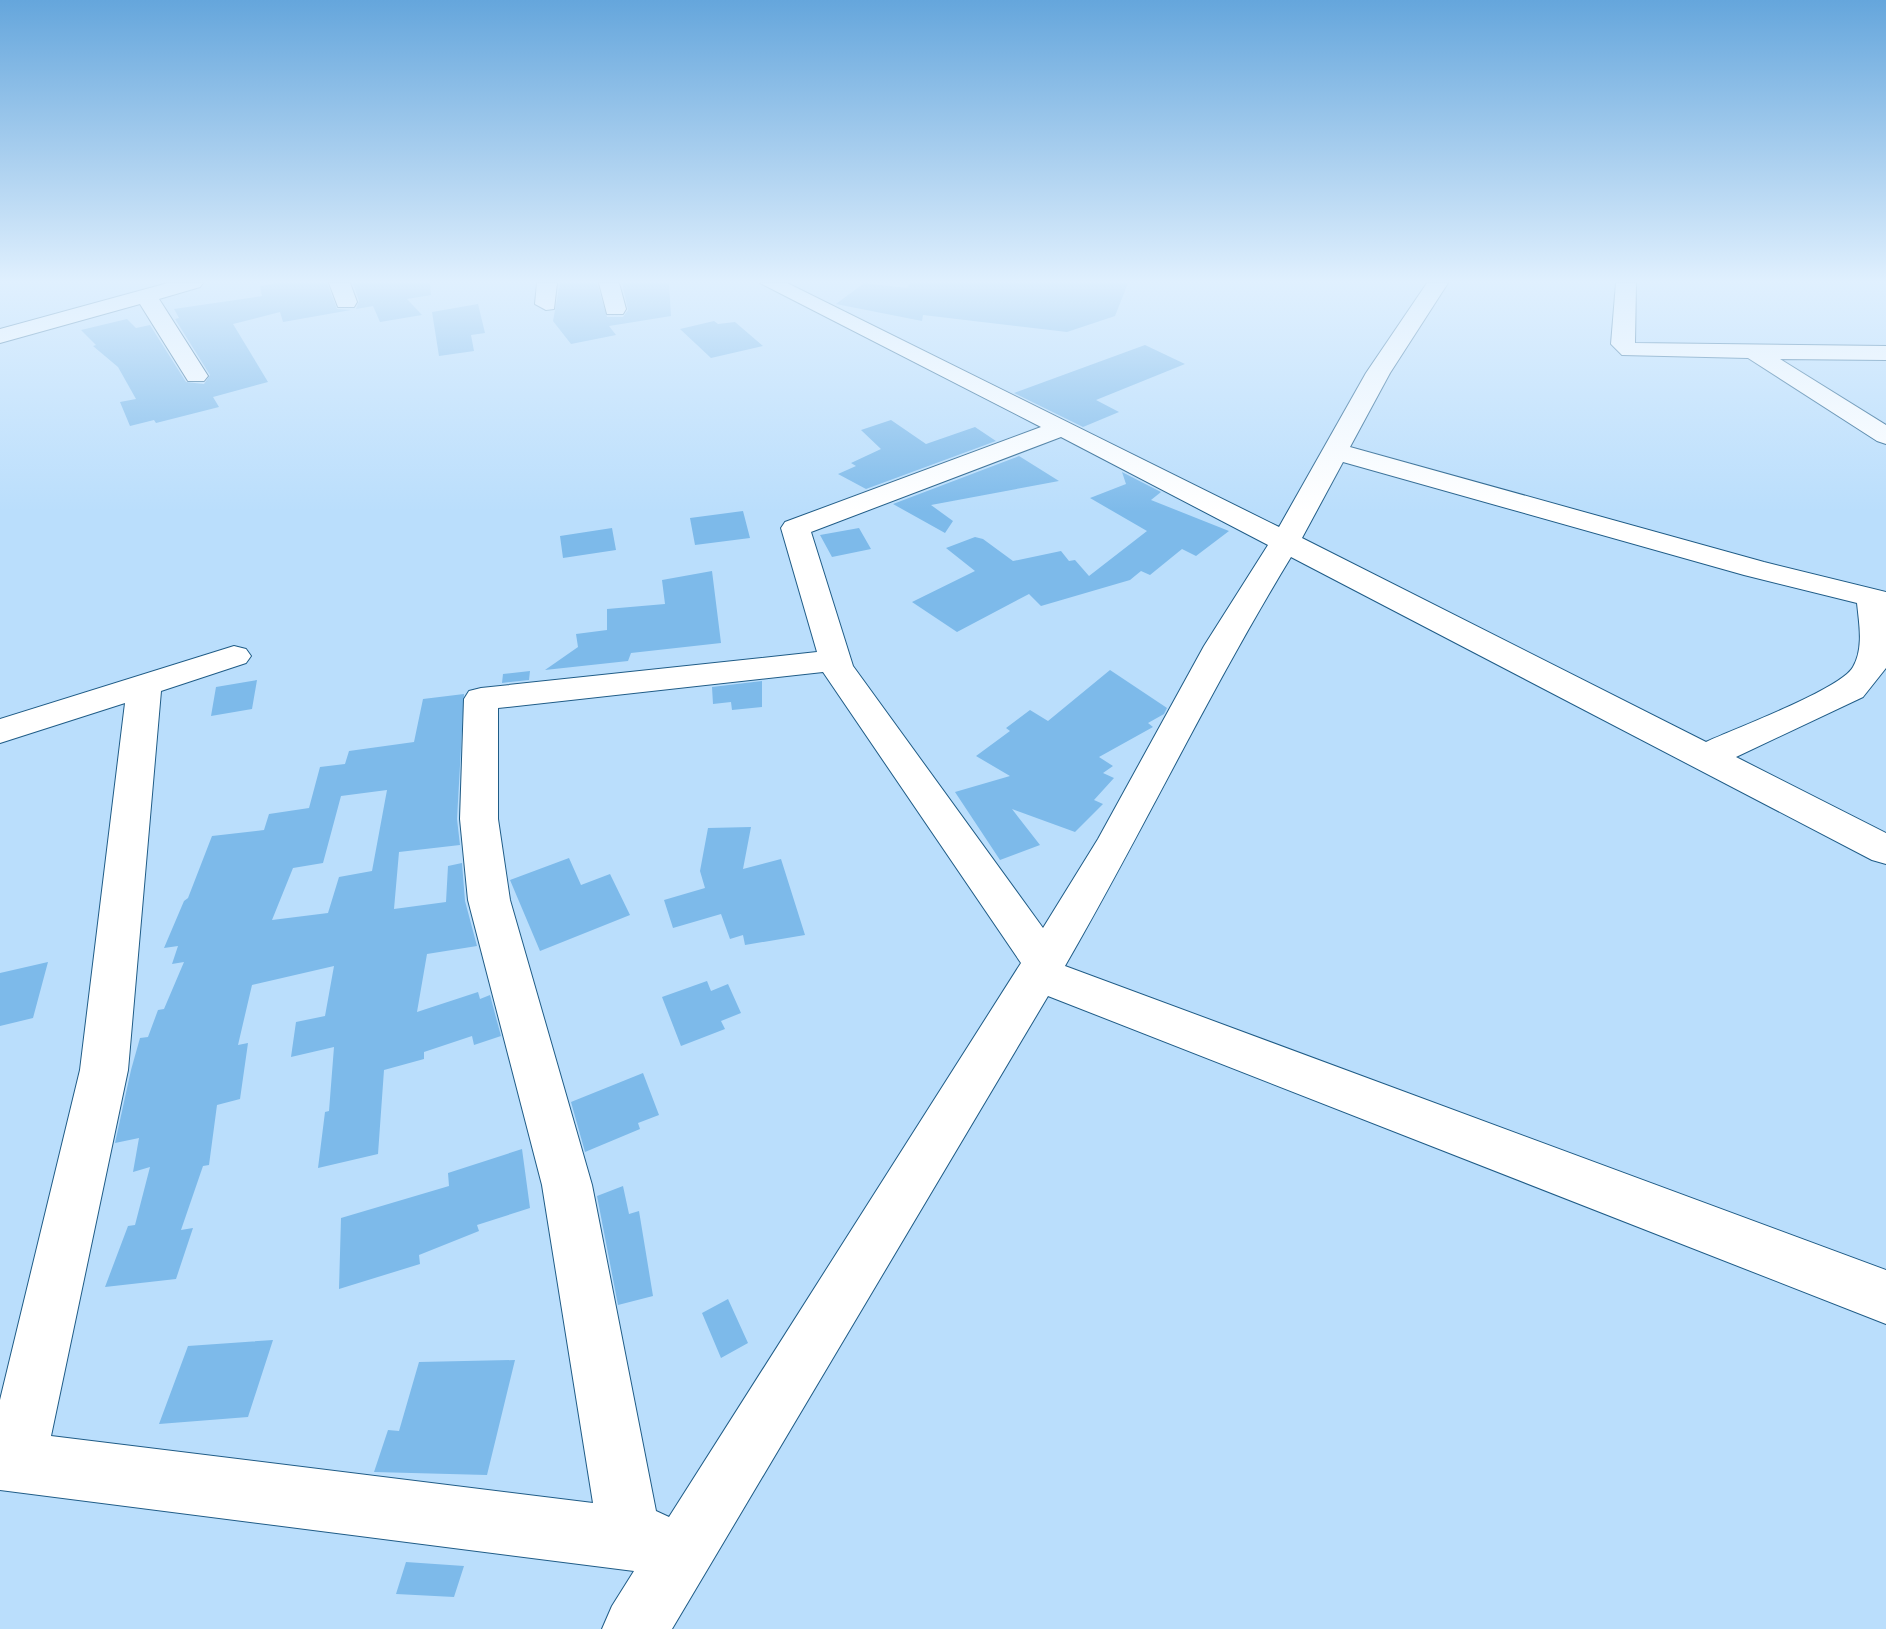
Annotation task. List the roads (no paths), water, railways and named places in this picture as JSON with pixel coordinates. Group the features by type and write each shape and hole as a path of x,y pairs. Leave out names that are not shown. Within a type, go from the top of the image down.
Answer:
{"street":[{"path":"185,359 196,376"},
{"path":"922,359 1886,850"},
{"path":"635,1629 657,1542 1041,968 1114,846 1220,646 1285,542 1387,359"},
{"path":"1765,359 1886,436"},
{"path":"1062,428 795,528 837,665 1041,968 1886,1297"},
{"path":"1334,451 1879,600 1878,642 1870,669 1862,681 1851,689 1704,758"},
{"path":"0,731 234,656"},
{"path":"657,1542 551,1119 497,936 480,837 481,699 824,660 837,665"},
{"path":"144,685 104,1070 8,1461 657,1542"}]}
